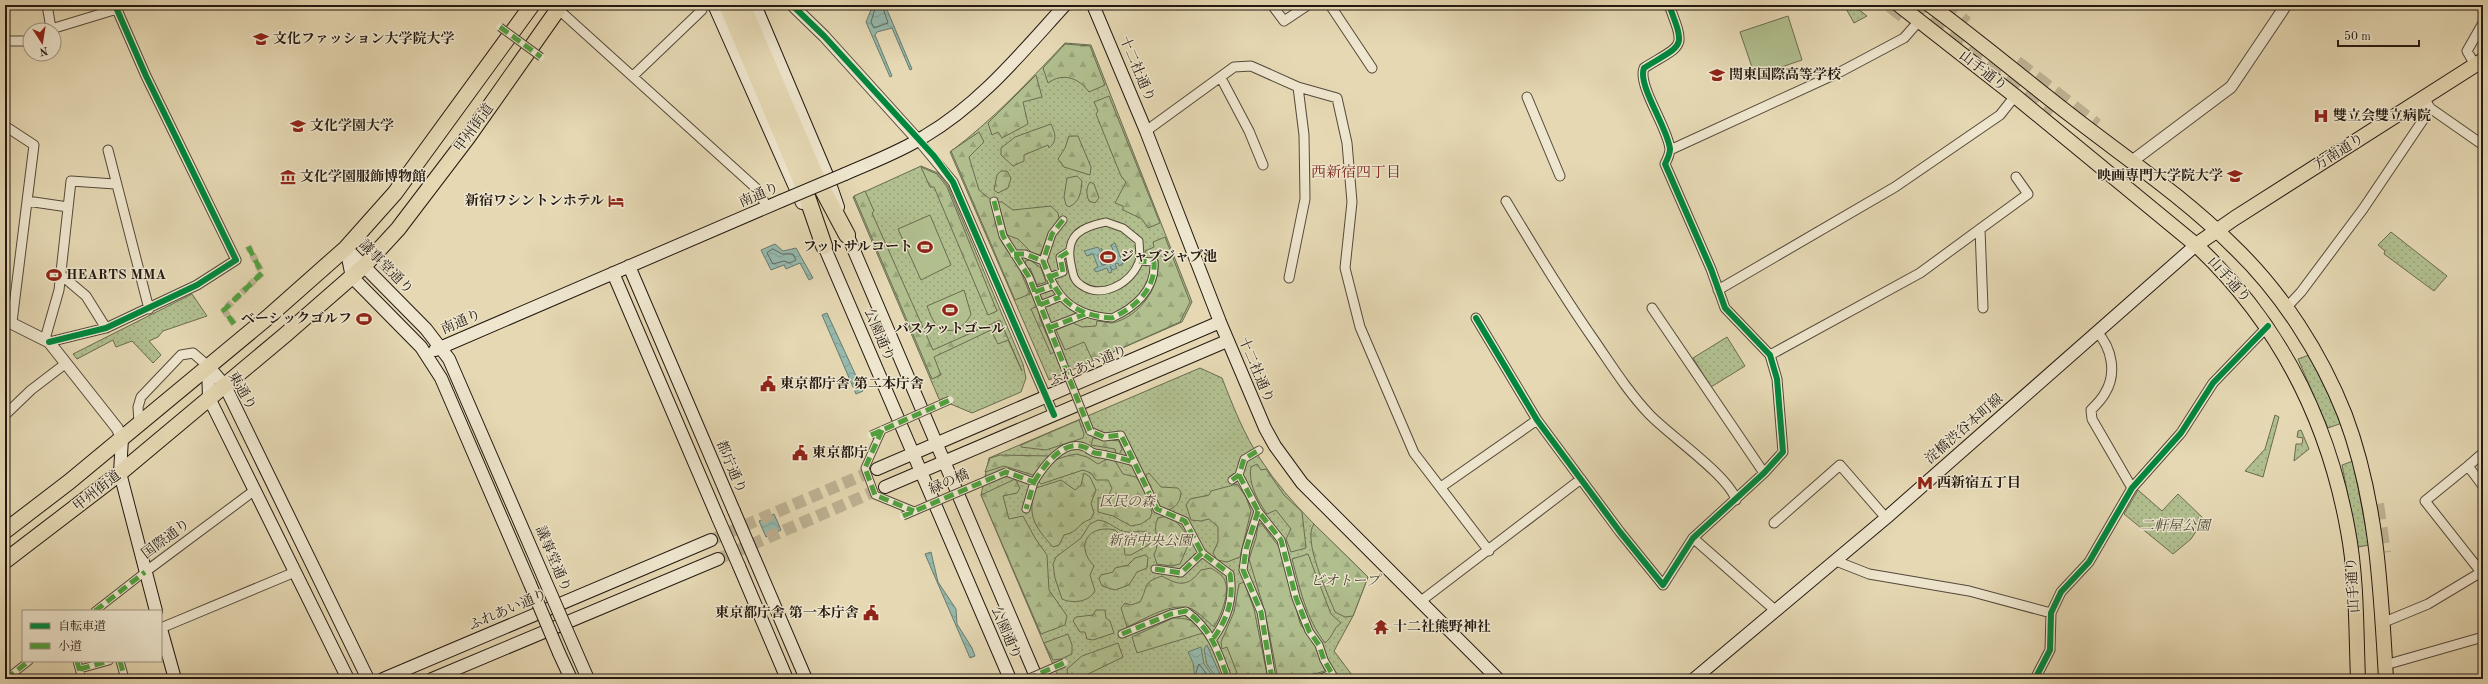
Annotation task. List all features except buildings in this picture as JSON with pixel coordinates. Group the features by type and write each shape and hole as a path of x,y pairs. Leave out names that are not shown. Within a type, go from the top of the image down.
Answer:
{"highway":[{"name":"甲州街道","path":"5,531 122,438 346,248 363,231 395,193 442,131 532,5"},
{"path":"727,5 810,182 847,235"},
{"path":"742,5 810,182 824,246"},
{"name":"甲州街道","path":"5,561 120,473 236,376 364,266 382,248 468,137 559,7"}],"main road":[{"name":"公園通り","path":"714,5 795,188 824,246 1010,679"},
{"name":"公園通り","path":"755,5 827,174 847,235 1037,679"},
{"name":"南通り","path":"426,354 845,174 918,140 981,95 1064,5"},
{"name":"十二社通り","path":"1093,5 1146,131 1227,340 1265,428 1288,465 1302,483 1498,679"},
{"name":"山手通り","path":"1899,5 2015,96 2196,245 2214,262 2268,326 2290,364 2310,406 2335,474 2348,531 2353,572 2358,679"},
{"name":"山手通り","path":"1930,5 2217,230 2261,275 2286,308 2327,375 2344,415 2358,455 2375,534 2385,672"},
{"name":"方南通り","path":"2196,245 2479,62"},
{"name":"淀橋渋谷本町線","path":"1694,679 1886,518 2196,245"},
{"name":"議事堂通り","path":"346,248 441,347 456,371 588,679"},
{"name":"議事堂通り","path":"346,248 352,276"},
{"name":"都庁通り","path":"629,266 806,679"},
{"path":"613,273 787,679"},
{"path":"352,276 426,354 441,378 570,679"},
{"name":"ふれあい通り","path":"877,469 1220,322"},
{"path":"886,487 1227,340"},
{"name":"東通り","path":"208,366 224,386 368,679"},
{"name":"東通り","path":"208,366 209,398 348,679"},
{"path":"122,438 120,473 156,610"},
{"name":"ふれあい通り","path":"383,679 711,540"},
{"path":"432,679 718,558"},
{"path":"162,632 175,679"}],"street":[{"path":"47,5 49,22"},
{"path":"792,5 824,36 942,167 953,182 1054,415"},
{"path":"1272,5 1284,21 1308,5"},
{"path":"1330,5 1372,68"},
{"path":"1476,318 1537,420 1663,585 1693,538 1736,500 1783,452 1777,379 1770,355 1725,308 1712,269 1665,164 1670,150 1642,73 1644,68 1675,49 1680,43 1681,37 1669,5"},
{"path":"2131,162 2232,87 2286,5"},
{"path":"47,340 106,328 197,285 236,260 146,76 116,7 62,25"},
{"path":"559,7 757,188 767,207"},
{"path":"633,76 702,10"},
{"path":"1670,150 1853,65 1904,38 1919,21"},
{"path":"2479,62 2467,51 2483,23"},
{"path":"500,27 542,57"},
{"path":"5,41 22,40"},
{"path":"1146,131 1221,78 1234,67 1252,66 1298,87 1337,98 1347,143 1352,202 1345,268 1360,327 1414,454 1489,551"},
{"path":"1221,78 1249,131 1263,165"},
{"path":"1289,278 1305,199 1304,135 1298,87"},
{"path":"1718,290 1894,187 2000,115 2015,96"},
{"path":"1527,97 1560,176"},
{"path":"2424,98 2430,108 2483,145"},
{"path":"2286,308 2301,292 2391,169 2425,117 2424,98"},
{"path":"5,126 34,145 9,321 47,340 117,428 122,438"},
{"path":"108,150 115,184 149,309"},
{"path":"1770,355 1920,273 2028,194 2016,177"},
{"path":"47,340 59,290 71,182 115,184"},
{"path":"27,201 68,206"},
{"path":"994,201 1003,236 1035,292 1090,431 1104,437 1121,435 1157,509 1185,521 1202,553 1230,574 1232,591 1228,611 1213,638"},
{"path":"1506,201 1546,271 1623,385 1651,415 1717,474 1734,495 1736,500"},
{"path":"1063,220 1052,234 1043,261 1052,286 1060,297 1085,314 1112,318 1138,302 1148,288 1154,270 1154,262 1139,261"},
{"path":"1106,222 1123,228 1139,241 1139,261 1124,284 1104,290 1094,290 1082,286 1074,279 1068,252 1070,243 1077,232 1091,225 1106,222"},
{"path":"1980,229 1983,308"},
{"path":"1049,277 1063,272 1060,257 1068,252"},
{"path":"1014,254 1025,254 1043,261"},
{"path":"60,274 86,296 106,328"},
{"path":"1035,292 1052,286"},
{"path":"1040,305 1060,297"},
{"path":"1652,308 1764,473"},
{"path":"1049,328 1085,314"},
{"path":"2035,679 2050,650 2051,613 2061,592 2089,562 2132,488 2181,433 2213,383 2268,326"},
{"path":"2097,332 2105,341 2112,361 2111,377 2106,393 2091,410 2092,420 2132,488"},
{"path":"139,423 138,407 141,397 181,355 193,353 208,366"},
{"path":"5,415 31,390 65,364"},
{"path":"871,435 950,400"},
{"path":"1441,488 1537,420"},
{"path":"882,430 865,468 875,495 914,511"},
{"path":"1026,509 1034,482 1055,453 1072,447 1083,446 1093,452 1109,454 1134,462"},
{"path":"1232,480 1239,475 1244,459 1259,450"},
{"path":"2382,623 2428,604 2482,572 2425,501 2483,453"},
{"path":"1774,523 1840,465 1886,518"},
{"path":"2468,466 2483,486"},
{"name":"緑の橋","path":"903,516 1006,472 1034,482"},
{"path":"1239,475 1258,511 1281,540 1296,598 1309,631 1319,645 1333,677 1318,679"},
{"path":"1421,601 1489,551 1581,479"},
{"name":"国際通り","path":"96,610 254,490"},
{"path":"1258,511 1246,549 1243,570 1261,612 1272,679"},
{"path":"1693,538 1776,611"},
{"path":"1155,569 1181,573 1202,553"},
{"path":"1836,561 1869,574 1969,591 2051,613"},
{"path":"1230,574 1243,570"},
{"path":"162,628 295,572"},
{"path":"1122,634 1171,614 1186,611 1200,621 1213,638 1228,679"},
{"path":"2385,672 2483,637"},
{"path":"6,678 28,662"},
{"path":"77,662 82,679"},
{"path":"80,669 105,662"},
{"path":"120,662 125,679"},
{"path":"1028,679 1064,663"}],"green space":[{"path":"1844,5 1853,5 1867,16 1854,23"},
{"path":"1788,16 1802,60 1755,76 1740,32"},
{"path":"1065,43 1091,45 1192,302 1182,322 1049,380 950,152 996,114"},
{"path":"1065,44 1090,46 1105,85 1089,92 1076,80 1070,78 1059,78 1048,83 1043,68"},
{"path":"1036,75 1042,97 1023,102 1028,124 1002,138 998,132 992,135 988,123"},
{"path":"1109,96 1160,223 1148,228 1142,219 1123,210 1123,206 1115,203 1126,182 1121,176 1096,114 1098,111 1094,102"},
{"path":"1051,124 1055,139 1049,148 1048,145 1024,155 1024,161 1013,166 1001,155 1001,148 1015,137"},
{"path":"979,132 984,142 969,157 979,190 991,200 1002,242 1020,270 1030,294 1015,300 951,151"},
{"path":"1069,136 1078,136 1091,167 1090,175 1064,167 1058,159 1065,148"},
{"path":"921,166 938,173 948,186 1023,364 1026,378 1021,392 972,413 939,399 853,197"},
{"path":"921,167 937,174 947,187 997,311 988,315 934,187 930,187"},
{"path":"1001,171 1007,171 1011,178 1008,188 998,193 994,190 997,175"},
{"path":"1077,176 1082,181 1080,193 1076,202 1069,207 1066,205 1064,197 1067,178"},
{"path":"1090,182 1094,184 1099,198 1095,203 1089,201 1087,196 1087,189"},
{"path":"865,191 874,211 872,213 933,350 1000,320 1022,371 1008,340 998,344 991,330 934,357 941,375 932,379 854,196"},
{"path":"998,202 1002,202 1013,210 1051,206 1058,213 1059,218 1049,233 1040,255 1032,253 1018,239 1007,235"},
{"name":"フットサルコート","path":"930,215 951,265 921,280 898,229"},
{"path":"2391,232 2447,276 2434,291 2384,254 2385,251 2378,245"},
{"path":"1165,237 1190,302 1180,322 1093,361 1084,342 1065,350 1056,330 1073,323 1082,327 1096,326 1097,321 1112,323 1122,320 1140,307 1152,290 1158,270 1158,260 1146,258 1145,251 1154,247 1153,242"},
{"path":"1030,260 1041,268 1046,282 1037,285 1030,268 1027,269 1025,261"},
{"name":"バスケットゴール","path":"964,290 971,314 969,318 957,329 948,330 938,326 931,317 927,306"},
{"path":"192,294 207,316 163,331 158,337 149,341 161,355 153,363 132,341 116,347 113,340 77,359 73,354"},
{"path":"1038,306 1040,319 1054,352 1051,354 1031,309"},
{"path":"1727,337 1745,366 1711,387 1693,358"},
{"path":"2309,355 2342,423 2328,428 2298,359"},
{"name":"新宿中央公園","path":"1200,368 1222,378 1249,441 1272,476 1312,522 1368,577 1353,616 1334,651 1355,679 1059,679 981,495 989,458"},
{"path":"2275,415 2279,417 2263,477 2245,471 2265,449"},
{"path":"1079,420 1084,434 1083,438 1046,450 1021,447 1021,445"},
{"path":"2301,430 2309,449 2294,461 2296,444 2302,444 2303,438 2297,437 2298,431"},
{"path":"1093,438 1119,441 1122,449 1119,455 1116,454 1115,449 1091,445"},
{"name":"区民の森","path":"1076,454 1087,457 1098,464 1109,458 1115,461 1123,474 1136,477 1144,487 1146,498 1152,513 1150,518 1141,524 1131,526 1113,516 1098,512 1098,498 1108,497 1112,488 1108,480 1096,480 1091,473 1083,470 1041,484 1039,482 1043,470 1052,462"},
{"path":"1000,455 1049,456 1049,458 1033,475 1004,466 985,472 990,458"},
{"path":"2353,461 2369,545 2358,547 2342,465"},
{"path":"1257,464 1261,470 1266,469 1284,495 1302,512 1306,548 1291,552 1286,539 1291,529 1276,510 1267,514 1260,504 1252,486 1250,473 1251,467"},
{"path":"1084,473 1090,477 1096,490 1091,503 1094,513 1091,519 1083,523 1073,532 1064,535 1059,545 1053,547 1041,533 1034,520 1032,506 1036,488 1061,480 1075,490 1081,485"},
{"path":"1149,473 1161,487 1178,488 1181,492 1178,503 1169,510 1161,509 1158,505 1148,484 1146,475"},
{"path":"1015,479 1020,488 1017,493 1003,496 1009,519 1023,516 1035,538 1047,555 1049,590 1067,616 1065,625 1041,634 981,495"},
{"path":"1237,484 1246,497 1251,511 1240,557 1227,562 1217,560 1213,553 1218,542 1218,527 1209,519 1201,521 1191,520 1186,505 1190,499 1209,495 1211,491"},
{"name":"二軒屋公園","path":"2138,490 2162,511 2178,494 2204,519 2191,539 2173,554 2124,514"},
{"path":"1167,516 1174,519 1186,533 1189,543 1180,564 1171,566 1157,564 1154,555 1157,544 1156,523 1158,518"},
{"path":"1098,520 1106,522 1124,532 1143,531 1149,533 1150,544 1131,555 1125,555 1123,538 1115,530 1098,530 1092,533 1087,538 1085,551 1094,566 1090,575 1095,591 1085,600 1076,602 1066,601 1062,599 1055,578 1053,564 1056,557 1081,538 1090,524"},
{"path":"1261,523 1280,548 1300,623 1316,647 1325,671 1296,679 1278,679 1265,612 1249,559 1256,538 1258,525"},
{"name":"ビオトープ","path":"1314,524 1368,577 1353,616 1345,617 1335,612 1317,567 1311,542 1311,532"},
{"path":"1308,554 1331,614 1341,623 1336,627 1330,638 1325,643 1308,613 1292,559"},
{"path":"1145,555 1148,557 1147,568 1137,572 1129,585 1115,590 1102,586 1099,579 1101,575 1113,572 1115,568 1128,565 1135,558"},
{"path":"1211,568 1222,576 1226,587 1223,609 1214,627 1192,609 1176,607 1159,612 1127,627 1121,608 1125,603 1131,605 1140,602 1146,586 1155,578 1162,576 1173,582 1183,583 1192,580 1201,570"},
{"path":"1244,582 1254,609 1268,679 1234,679 1232,675 1237,673 1227,647 1222,649 1221,642 1234,612 1239,584"},
{"path":"1096,610 1105,610 1106,618 1110,621 1114,633 1093,640 1087,639 1085,632 1080,632 1073,621 1076,617 1093,615"},
{"path":"1173,618 1191,621 1198,625 1203,633 1137,653 1132,637"},
{"path":"1068,634 1072,645 1072,654 1061,659 1053,660 1044,643"},
{"path":"1118,643 1123,657 1078,679 1068,679 1067,669 1082,656"}],"water":[{"path":"873,5 885,5 912,69 910,70 892,28 877,32 875,35 892,76 890,77 866,22"},
{"name":"ジャブジャブ池","path":"1115,243 1123,264 1119,266 1118,263 1115,264 1117,268 1113,270 1110,266 1112,272 1109,273 1107,268 1096,272 1094,269 1098,267 1093,254 1087,256 1084,251 1098,247 1102,255 1101,248 1104,252 1109,249 1110,251 1113,250 1111,245"},
{"path":"775,244 783,251 796,248 813,278 809,280 800,263 786,269 784,265 771,270 761,250"},
{"path":"827,313 863,391 856,394 822,315"},
{"path":"774,514 781,530 766,537 759,521"},
{"path":"931,552 938,582 956,609 957,624 972,648 975,656 970,658 925,554"},
{"path":"1207,645 1222,679 1218,679 1207,665 1204,649"},
{"path":"1201,647 1204,664 1215,679 1195,679 1193,663 1188,652"}],"tunnel":[{"path":"1891,5 1910,20"},
{"path":"1911,5 2050,116"},
{"path":"1942,5 1966,24"},
{"path":"2016,63 2096,126"},
{"path":"234,324 224,310 262,273 248,246"},
{"path":"711,540 877,469"},
{"path":"718,559 885,487"},
{"path":"2376,504 2383,553"}],"marked path":[{"path":"500,27 541,57"},
{"path":"994,201 1003,236 1029,277 1090,431 1104,437 1121,435 1157,509 1185,521 1202,553 1230,574 1231,592 1229,608 1223,624 1213,639"},
{"path":"1063,220 1052,234 1043,261 1048,274 1060,294 1067,302 1076,308 1086,313 1112,318 1128,309 1142,297 1154,272 1154,262 1139,261"},
{"path":"234,324 224,310 262,273 248,246"},
{"path":"1049,277 1063,272 1060,257 1068,252"},
{"path":"1014,254 1025,254 1043,261"},
{"path":"1035,292 1052,286"},
{"path":"1040,305 1060,297"},
{"path":"1049,328 1085,314"},
{"path":"871,435 950,400"},
{"path":"882,430 865,468 875,495 914,511"},
{"path":"1034,482 1048,462 1054,456 1069,447 1084,447 1093,452 1134,462"},
{"path":"1232,480 1239,475 1244,459 1259,450"},
{"path":"903,516 1006,472 1034,482 1026,509"},
{"path":"1239,475 1258,511 1281,540 1296,598 1309,631 1319,645 1324,660 1335,679"},
{"path":"1258,511 1246,549 1243,570 1261,612 1272,679"},
{"path":"1155,569 1181,573 1202,553"},
{"path":"96,610 145,572"},
{"path":"1122,634 1171,614 1186,611 1202,625 1213,641 1228,679"},
{"path":"6,679 28,662"},
{"path":"77,662 82,679"},
{"path":"80,669 105,662"},
{"path":"120,662 125,679"},
{"path":"1027,679 1064,663"},
{"path":"1319,679 1331,674"}],"cycle path":[{"path":"49,342 106,328 197,285 236,260 146,76 115,5"},
{"path":"792,5 824,36 934,156 953,182 1054,415"},
{"path":"1476,318 1537,420 1620,532 1663,585 1693,538 1764,473 1783,452 1777,379 1770,355 1725,308 1711,269 1665,164 1670,151 1668,140 1649,96 1643,76 1644,68 1667,54 1678,44 1678,30 1669,5"},
{"path":"2035,679 2050,650 2051,613 2061,592 2089,562 2132,488 2181,433 2213,383 2268,326"}],"place":[{"name":"文化ファッション大学院大学","path":"261,39"},
{"name":"関東国際高等学校","path":"1717,75"},
{"name":"雙立会雙立病院","path":"2321,116"},
{"name":"文化学園大学","path":"298,126"},
{"name":"映画専門大学院大学","path":"2235,176"},
{"name":"文化学園服飾博物館","path":"288,177"},
{"name":"新宿ワシントンホテル","path":"616,201"},
{"name":"フットサルコート","path":"925,247"},
{"name":"ジャブジャブ池","path":"1108,257"},
{"name":"HEARTS MMA","path":"54,275"},
{"name":"バスケットゴール","path":"950,310"},
{"name":"ベーシックゴルフ","path":"364,319"},
{"name":"東京都庁舎 第二本庁舎","path":"768,384"},
{"name":"東京都庁","path":"800,453"},
{"name":"西新宿五丁目","path":"1925,483"},
{"name":"東京都庁舎 第一本庁舎","path":"871,613"},
{"name":"十二社熊野神社","path":"1381,627"}],"district":[{"name":"西新宿四丁目","path":"1356,173"}]}
